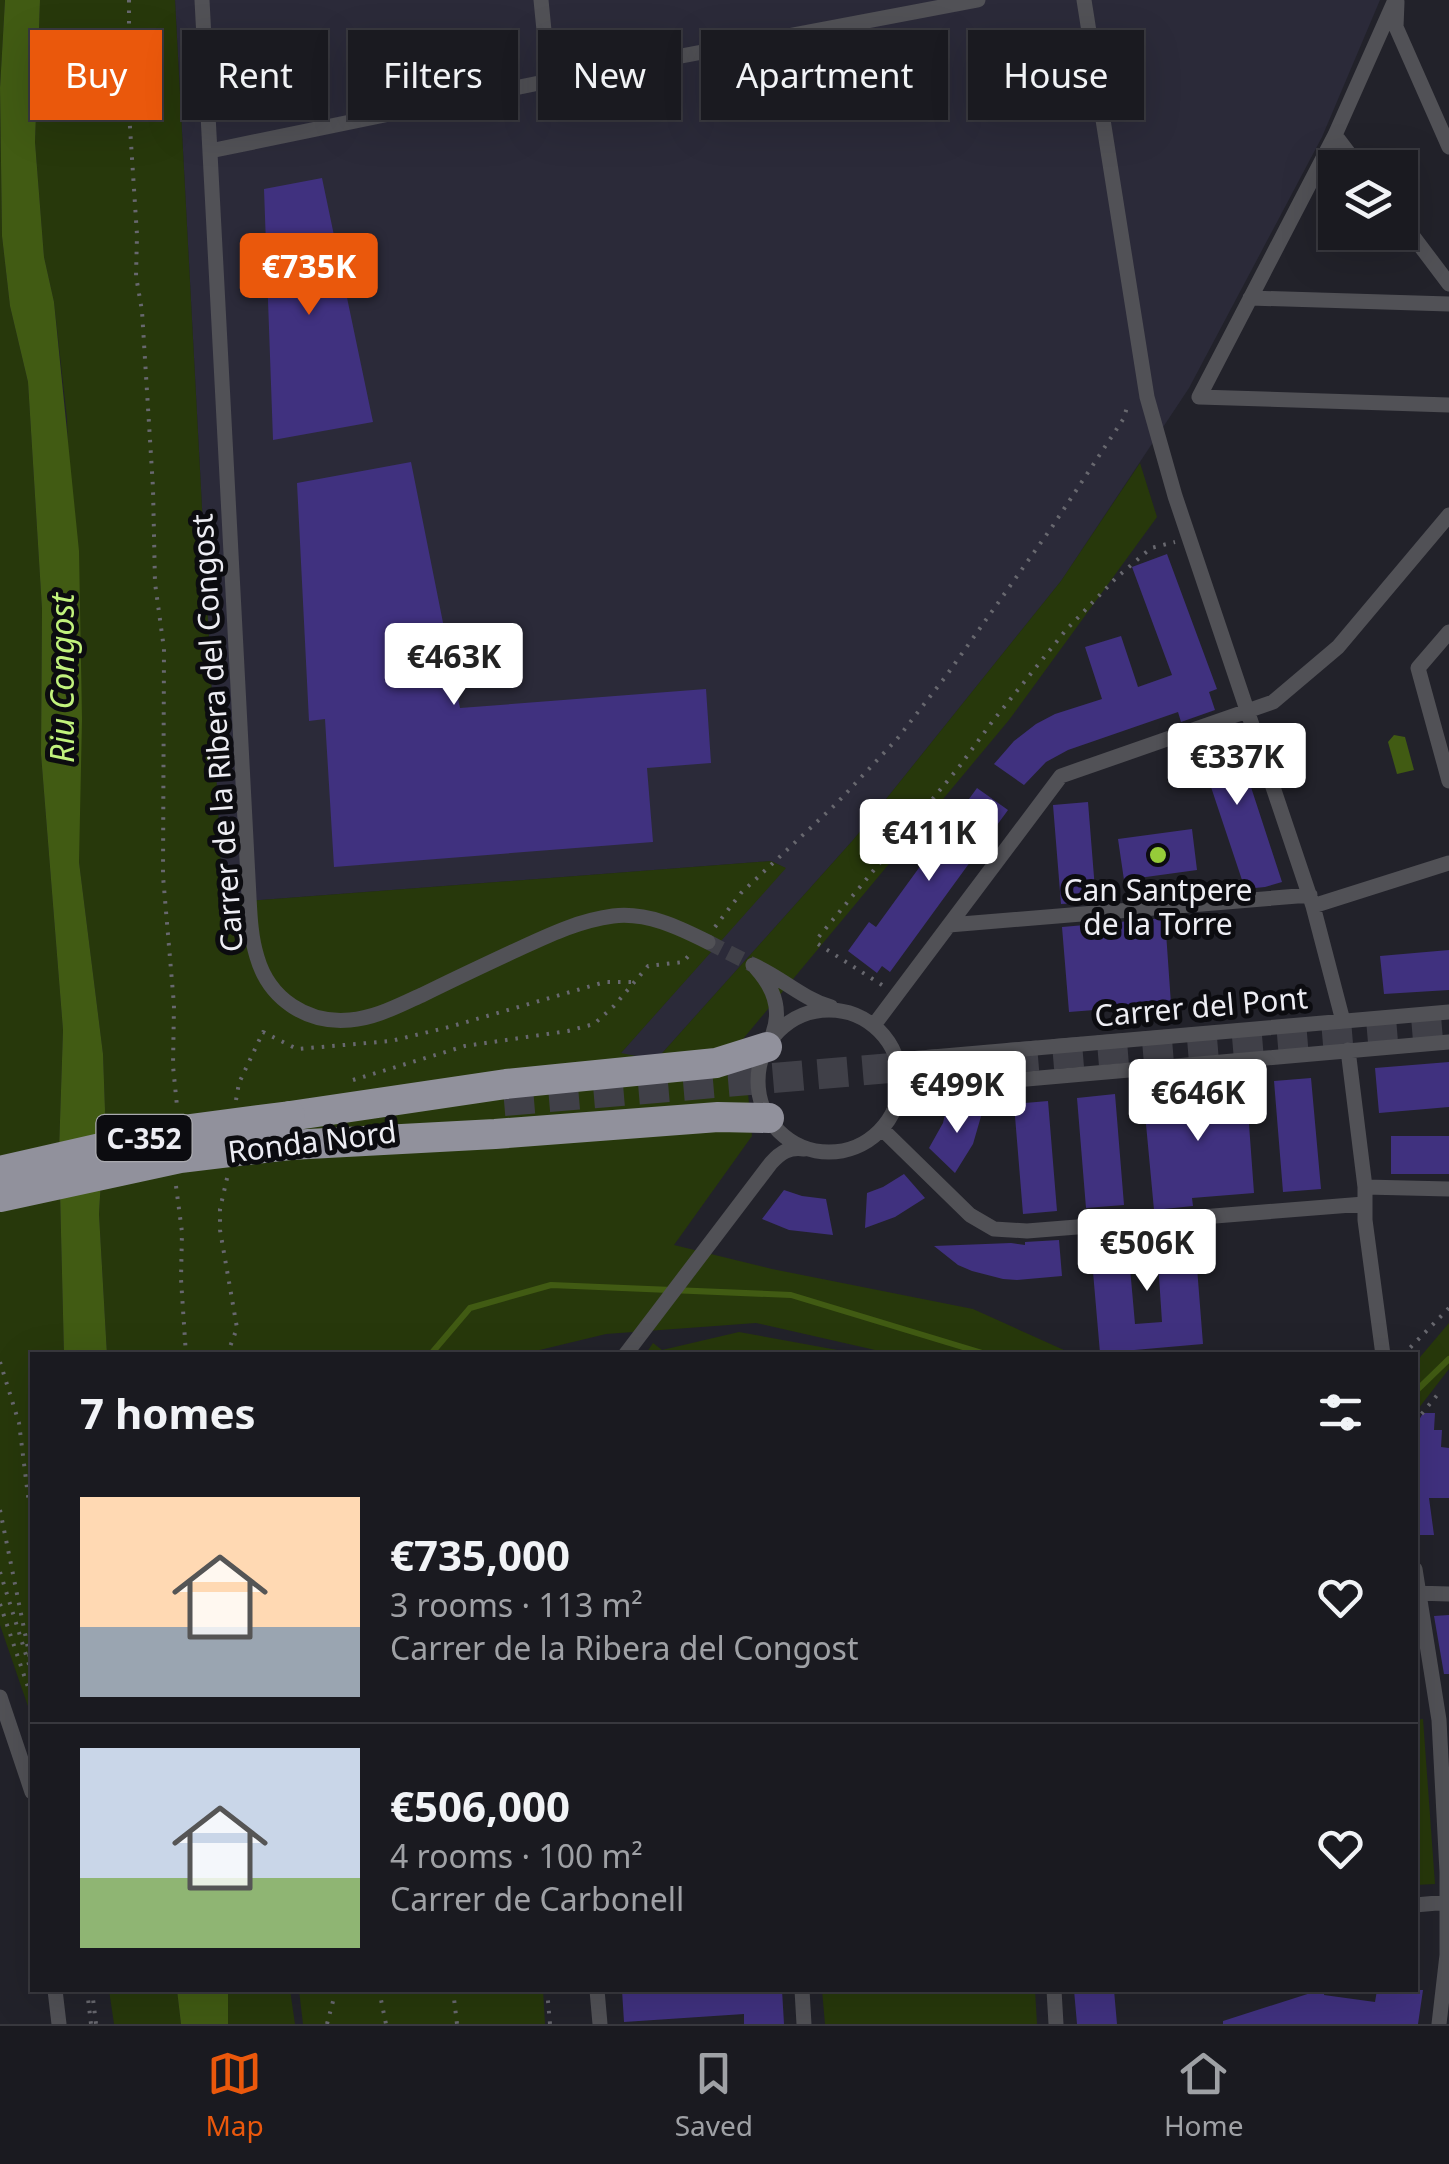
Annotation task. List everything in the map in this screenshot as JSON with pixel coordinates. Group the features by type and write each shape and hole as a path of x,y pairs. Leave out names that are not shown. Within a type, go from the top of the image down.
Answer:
{"highway":[{"path":"290,1130 506,1084 716,1063 769,1043"},
{"name":"Ronda Nord","path":"0,1170 175,1131 290,1130 506,1109"},
{"path":"290,1130 496,1134 718,1117 771,1121"},
{"name":"Ronda Nord","path":"0,1197 290,1130"}],"street":[{"name":"Carrer de la Ribera del Congost","path":"202,0 250,907 254,945 264,974 284,1001 298,1010 332,1021 352,1020 396,1007 558,930 595,920 616,916 653,920 706,941"},
{"path":"541,0 544,30"},
{"path":"681,56 978,0"},
{"path":"1084,0 1147,397 1311,901 1343,1020"},
{"path":"1396,0 1334,135 1198,398 1449,405"},
{"path":"1396,0 1396,27 1449,147"},
{"path":"210,150 538,83"},
{"path":"1334,135 1346,150"},
{"path":"1418,243 1449,284"},
{"path":"1250,298 1449,304"},
{"path":"874,1025 1060,776 1272,702 1338,647 1449,515"},
{"path":"1449,632 1418,668 1449,782"},
{"path":"949,924 1311,901 1449,863"},
{"path":"626,1352 777,1156 790,1148 834,1152 856,1148 882,1129 896,1108 901,1090 898,1060 890,1043 874,1025 800,994 753,965 767,982 778,1014 760,1060 758,1078 759,1097 777,1134 778,1150 771,1163"},
{"path":"769,1043 784,1025 800,1016 817,1010 839,1010"},
{"name":"Carrer del Pont","path":"898,1060 1449,1012"},
{"name":"Carrer del Pont","path":"901,1090 1449,1042"},
{"path":"1348,1050 1383,1352"},
{"path":"771,1121 793,1142 813,1150"},
{"path":"882,1129 970,1215 994,1228 1027,1230 1449,1188"},
{"path":"1418,1593 1449,1594"},
{"path":"1418,1599 1439,1720 1449,1902 1439,2024"},
{"path":"2,1707 30,1786"},
{"path":"1418,1905 1449,1902"},
{"path":"56,1992 59,2024"},
{"path":"597,1992 600,2024"},
{"path":"802,1992 804,2024"},
{"path":"1054,1992 1056,2024"}],"path":[{"path":"128,0 138,235 136,276 142,312 153,488 152,538 164,649 163,876 174,1005 172,1066 177,1114"},
{"path":"346,1082 465,1046 568,1032 594,1024 648,966 683,962 706,941 740,893 836,804 897,739 1062,513 1124,418 1128,404"},
{"path":"896,994 818,944 817,939 1066,630 1151,548 1190,538"},
{"path":"236,1102 240,1082 264,1032 297,1049 391,1041 606,982 633,982"},
{"path":"177,1158 175,1194 182,1232 186,1352"},
{"path":"228,1352 238,1328 220,1230 220,1209 229,1172"},
{"path":"1406,1352 1449,1308"},
{"path":"0,1362 18,1423 30,1506"},
{"path":"1418,1418 1438,1394"},
{"path":"0,1510 30,1661"},
{"path":"0,1572 30,1665"},
{"path":"0,1604 30,1693"},
{"path":"89,1992 94,2024"},
{"path":"328,2024 336,1992"},
{"path":"379,1992 386,2024"},
{"path":"454,1992 456,2024"},
{"path":"547,1992 550,2024"}],"shaded area":[{"path":"0,0 5,0 0,88"},
{"path":"40,0 175,0 223,903 771,861 786,868 621,1053 656,1060 854,839 1061,581 1140,463 1157,517 1009,720 743,1039 752,1136 674,1245 973,1309 1068,1352 884,1352 756,1323 606,1334 531,1352 107,1352 99,1214 105,1110 103,1054 79,862 67,418 54,302 44,257 36,120 162,120 162,30 39,30"},
{"path":"175,0 1380,0 1322,137 1189,388 1061,581 854,839 656,1060 620,1054 785,868 771,861 223,903"},
{"path":"0,88 2,236 10,306 28,382 42,609 41,754 63,1030 59,1151 64,1352 30,1352 30,1712 0,1625"},
{"path":"1449,1323 1449,1369 1418,1409 1418,1359"},
{"path":"739,1332 848,1352 647,1352 653,1343 662,1350"},
{"path":"1423,1719 1435,1884 1418,1885 1418,1720"},
{"path":"109,1992 177,1992 181,2024 114,2024"},
{"path":"228,1992 290,1992 295,2024 228,2024"},
{"path":"299,1992 543,1992 545,2024 303,2024"},
{"path":"822,1992 1035,1992 1037,2024 825,2024"}],"water":[{"name":"Riu Congost","path":"5,0 40,0 39,30 30,30 30,120 36,120 44,257 54,302 79,551 82,719 79,862 103,1054 105,1110 99,1214 107,1352 64,1352 59,1151 63,1030 41,754 42,609 28,382 10,306 2,236 0,88"},
{"path":"1394,735 1405,737 1414,770 1397,774 1388,742"},
{"path":"177,1992 228,1992 228,2024 181,2024"}],"building":[{"path":"322,178 373,422 273,440 264,189"},
{"path":"411,462 460,708 706,689 711,763 647,768 653,842 334,867 325,719 309,721 297,483"},
{"path":"1167,554 1217,689 1209,692 1215,710 1181,722 1178,712 1068,750 1046,762 1024,785 994,764 1036,724 1102,699 1085,647 1121,636 1138,687 1172,675 1132,567"},
{"path":"1232,729 1282,882 1265,887 1245,889 1205,769 1198,772 1188,743"},
{"path":"977,788 1008,810 890,972 882,966 877,973 848,951 869,922 876,927"},
{"path":"1088,802 1096,902 1061,904 1053,805"},
{"name":"Can Santpere de la Torre","path":"1192,829 1197,870 1124,880 1118,839"},
{"path":"1165,918 1171,1004 1069,1012 1062,927"},
{"path":"1449,950 1449,990 1384,994 1380,956"},
{"path":"1449,1062 1449,1107 1379,1113 1375,1068"},
{"path":"1311,1078 1321,1189 1283,1192 1274,1081"},
{"path":"1246,1083 1254,1193 1192,1198 1193,1206 1154,1210 1143,1092"},
{"path":"1115,1094 1124,1205 1086,1208 1077,1098"},
{"path":"1048,1101 1057,1211 1023,1214 1014,1104"},
{"path":"984,1106 973,1144 955,1173 929,1148 946,1110"},
{"path":"1391,1136 1449,1136 1449,1174 1391,1174"},
{"path":"904,1174 925,1198 895,1217 865,1228 867,1193"},
{"path":"784,1190 826,1199 833,1235 789,1230 762,1219"},
{"path":"1194,1229 1203,1344 1100,1352 1090,1237 1127,1234 1135,1324 1162,1322 1156,1232"},
{"path":"1059,1240 1062,1276 1017,1280 972,1271 934,1246 1025,1245"},
{"path":"1423,1413 1435,1413 1434,1430 1442,1430 1441,1447 1449,1448 1449,1498 1429,1498 1434,1535 1419,1535 1418,1528 1418,1422"},
{"path":"1449,1615 1449,1674 1444,1674 1434,1616"},
{"path":"1423,1990 1418,2024 1223,2021 1314,1992 1375,2002 1377,1992"},
{"path":"622,1992 782,1992 784,2024 744,2024 744,2014 624,2022"},
{"path":"1074,1992 1114,1992 1117,2024 1077,2024"}],"waterway":[{"path":"433,1352 470,1308 551,1285 791,1295 979,1352"},
{"path":"1418,1389 1449,1359"}],"tunnel":[{"path":"708,942 753,965"},
{"path":"1008,1058 1449,1021"},
{"path":"504,1101 938,1064"}],"place":[{"name":"Can Santpere de la Torre","path":"1158,855"}]}
